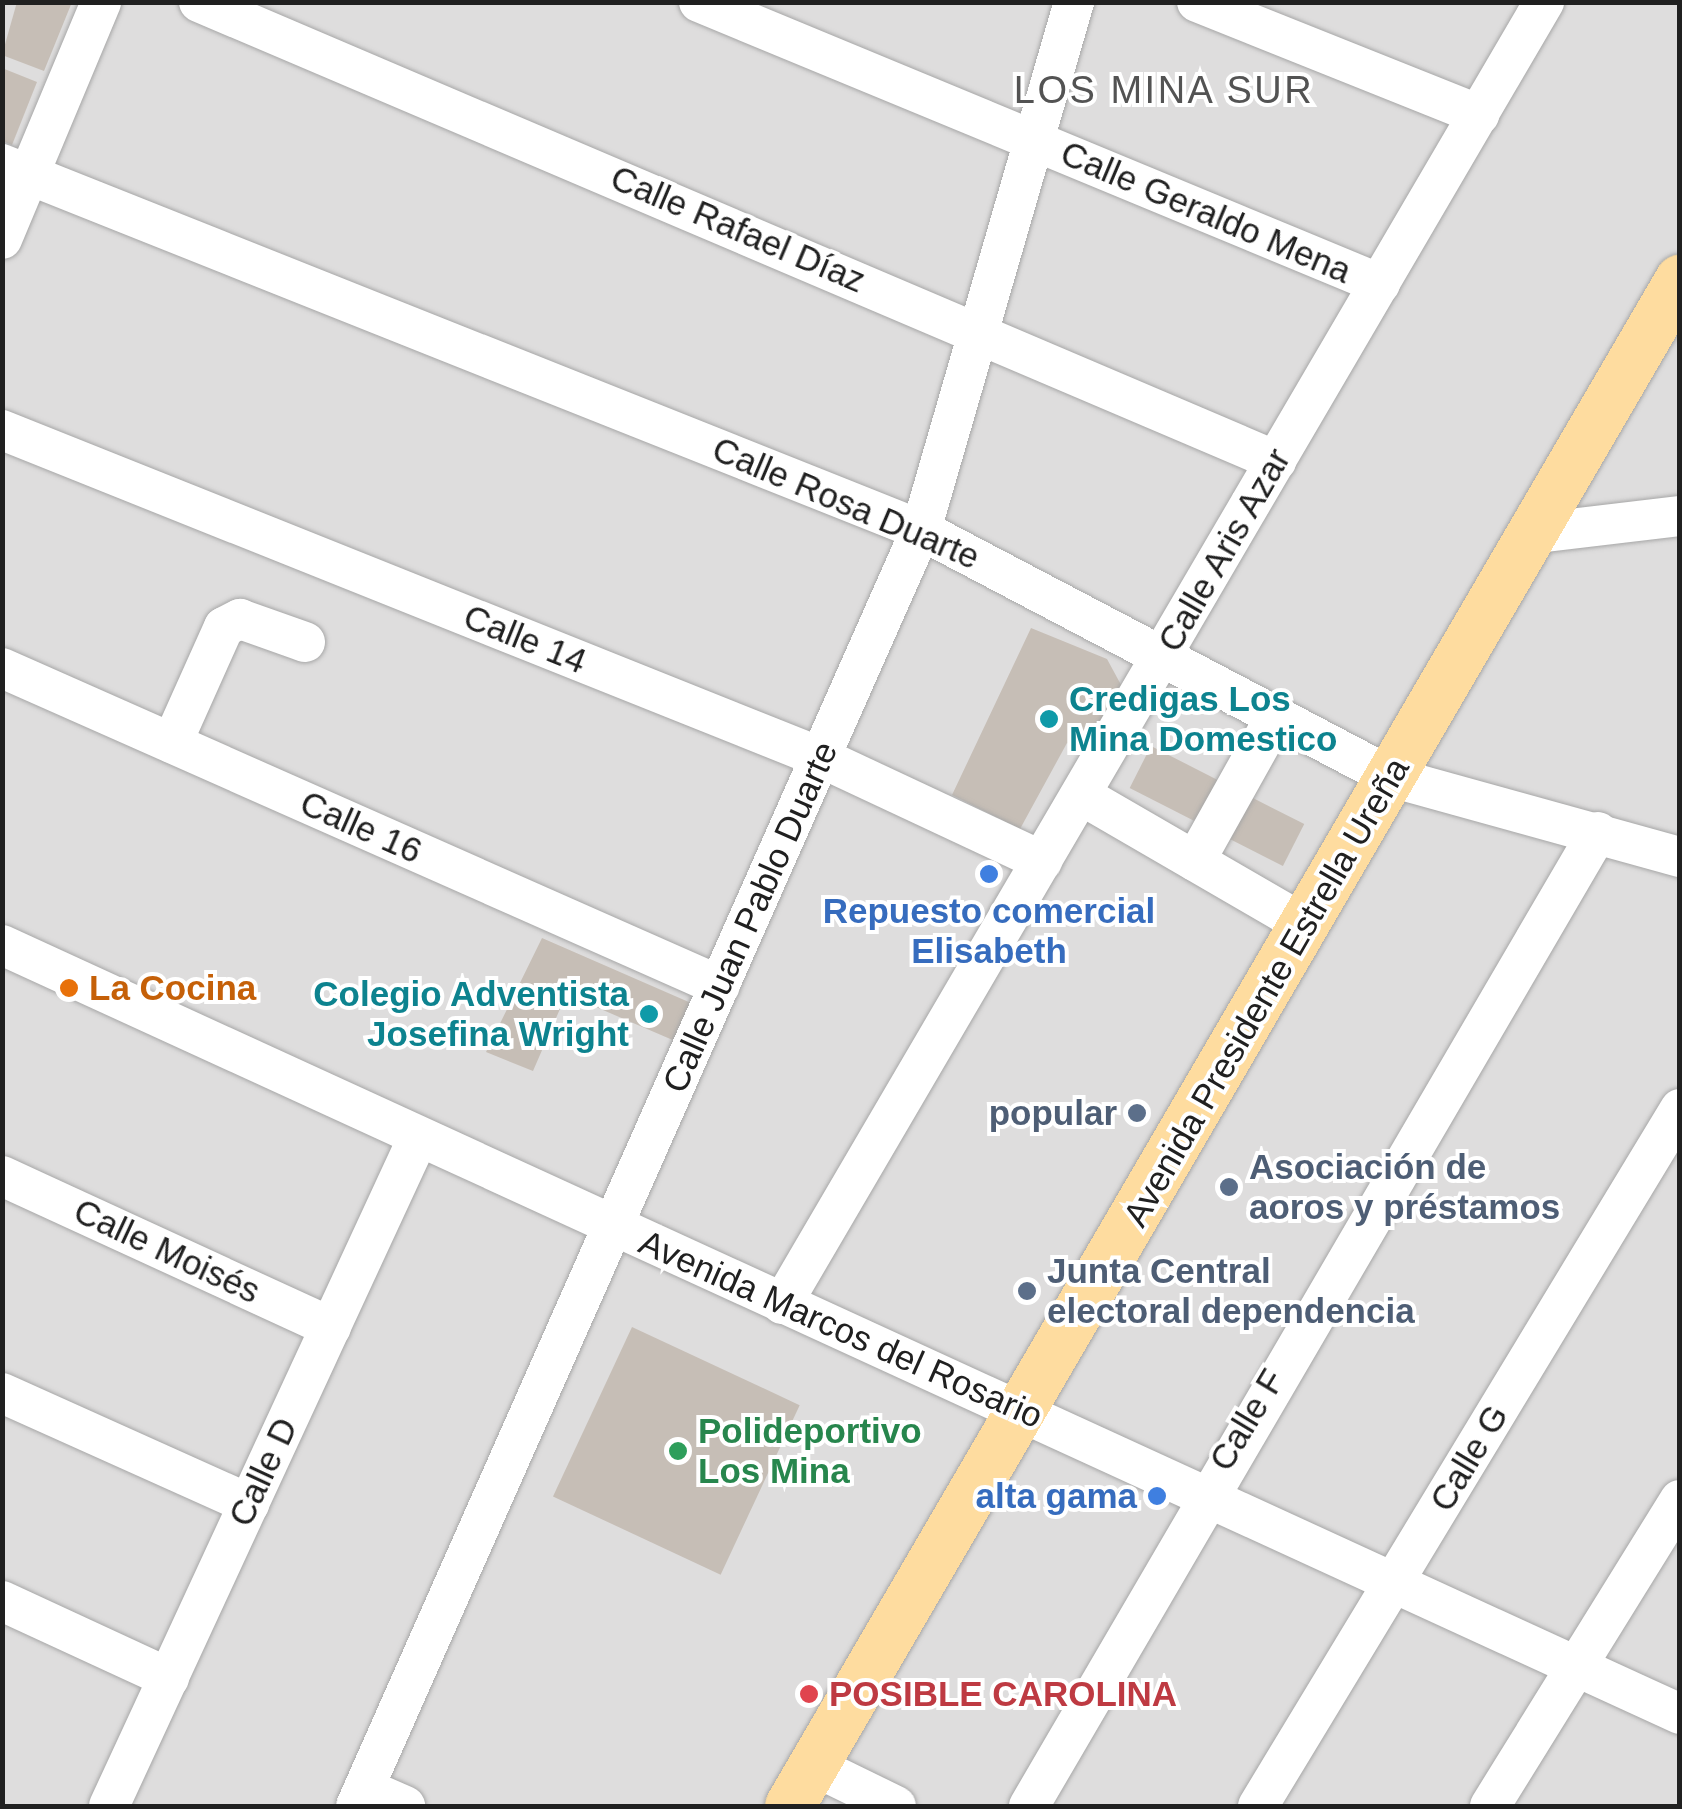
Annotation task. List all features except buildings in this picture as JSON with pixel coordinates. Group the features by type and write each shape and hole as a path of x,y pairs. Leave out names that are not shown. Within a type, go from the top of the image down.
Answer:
{"main road":[{"name":"Avenida Presidente Estrella Ureña","path":"802,1786 1392,777 1528,534 1680,280"}],"street":[{"path":"2,240 17,167 101,2"},
{"name":"Calle Rafael Díaz","path":"199,2 1276,460"},
{"name":"Calle Geraldo Mena","path":"699,2 1380,284"},
{"name":"Calle Juan Pablo Duarte","path":"360,1797 921,530 982,332 1074,2"},
{"path":"1197,2 1479,115"},
{"name":"Calle Aris Azar","path":"782,1304 1544,2"},
{"name":"Calle Rosa Duarte","path":"17,167 921,530 1164,652 1392,777 1680,857"},
{"name":"Calle 14","path":"2,430 822,758 1042,861"},
{"path":"1528,534 1680,516"},
{"path":"172,743 224,626 240,619 305,642"},
{"name":"Calle 16","path":"2,668 720,986"},
{"path":"1195,861 1277,714"},
{"path":"1081,795 1305,925"},
{"name":"Calle F","path":"1028,1806 1203,1494 1598,832"},
{"name":"Avenida Marcos del Rosario","path":"2,945 1680,1714"},
{"name":"Calle G","path":"1258,1806 1680,1109"},
{"name":"Calle D","path":"109,1806 418,1138"},
{"name":"Calle Moisés","path":"2,1176 331,1326"},
{"path":"2,1393 248,1504"},
{"path":"1490,1806 1680,1500"},
{"path":"2,1601 169,1678"},
{"path":"802,1786 896,1806"},
{"path":"360,1797 405,1806"}],"shaded area":[{"path":"3,3 1679,3 1679,1806 3,1806"}],"place":[{"name":"Credigas Los Mina Domestico","path":"1049,719"},
{"name":"Repuesto comercial Elisabeth","path":"989,874"},
{"name":"La Cocina","path":"69,988"},
{"name":"Colegio Adventista Josefina Wright","path":"649,1014"},
{"name":"popular","path":"1137,1113"},
{"name":"Asociación de aoros y préstamos","path":"1229,1187"},
{"name":"Junta Central electoral dependencia","path":"1027,1291"},
{"name":"Polideportivo Los Mina","path":"678,1451"},
{"name":"alta gama","path":"1157,1496"},
{"name":"POSIBLE CAROLINA","path":"809,1694"}],"district":[{"name":"LOS MINA SUR","path":"1164,91"}]}
